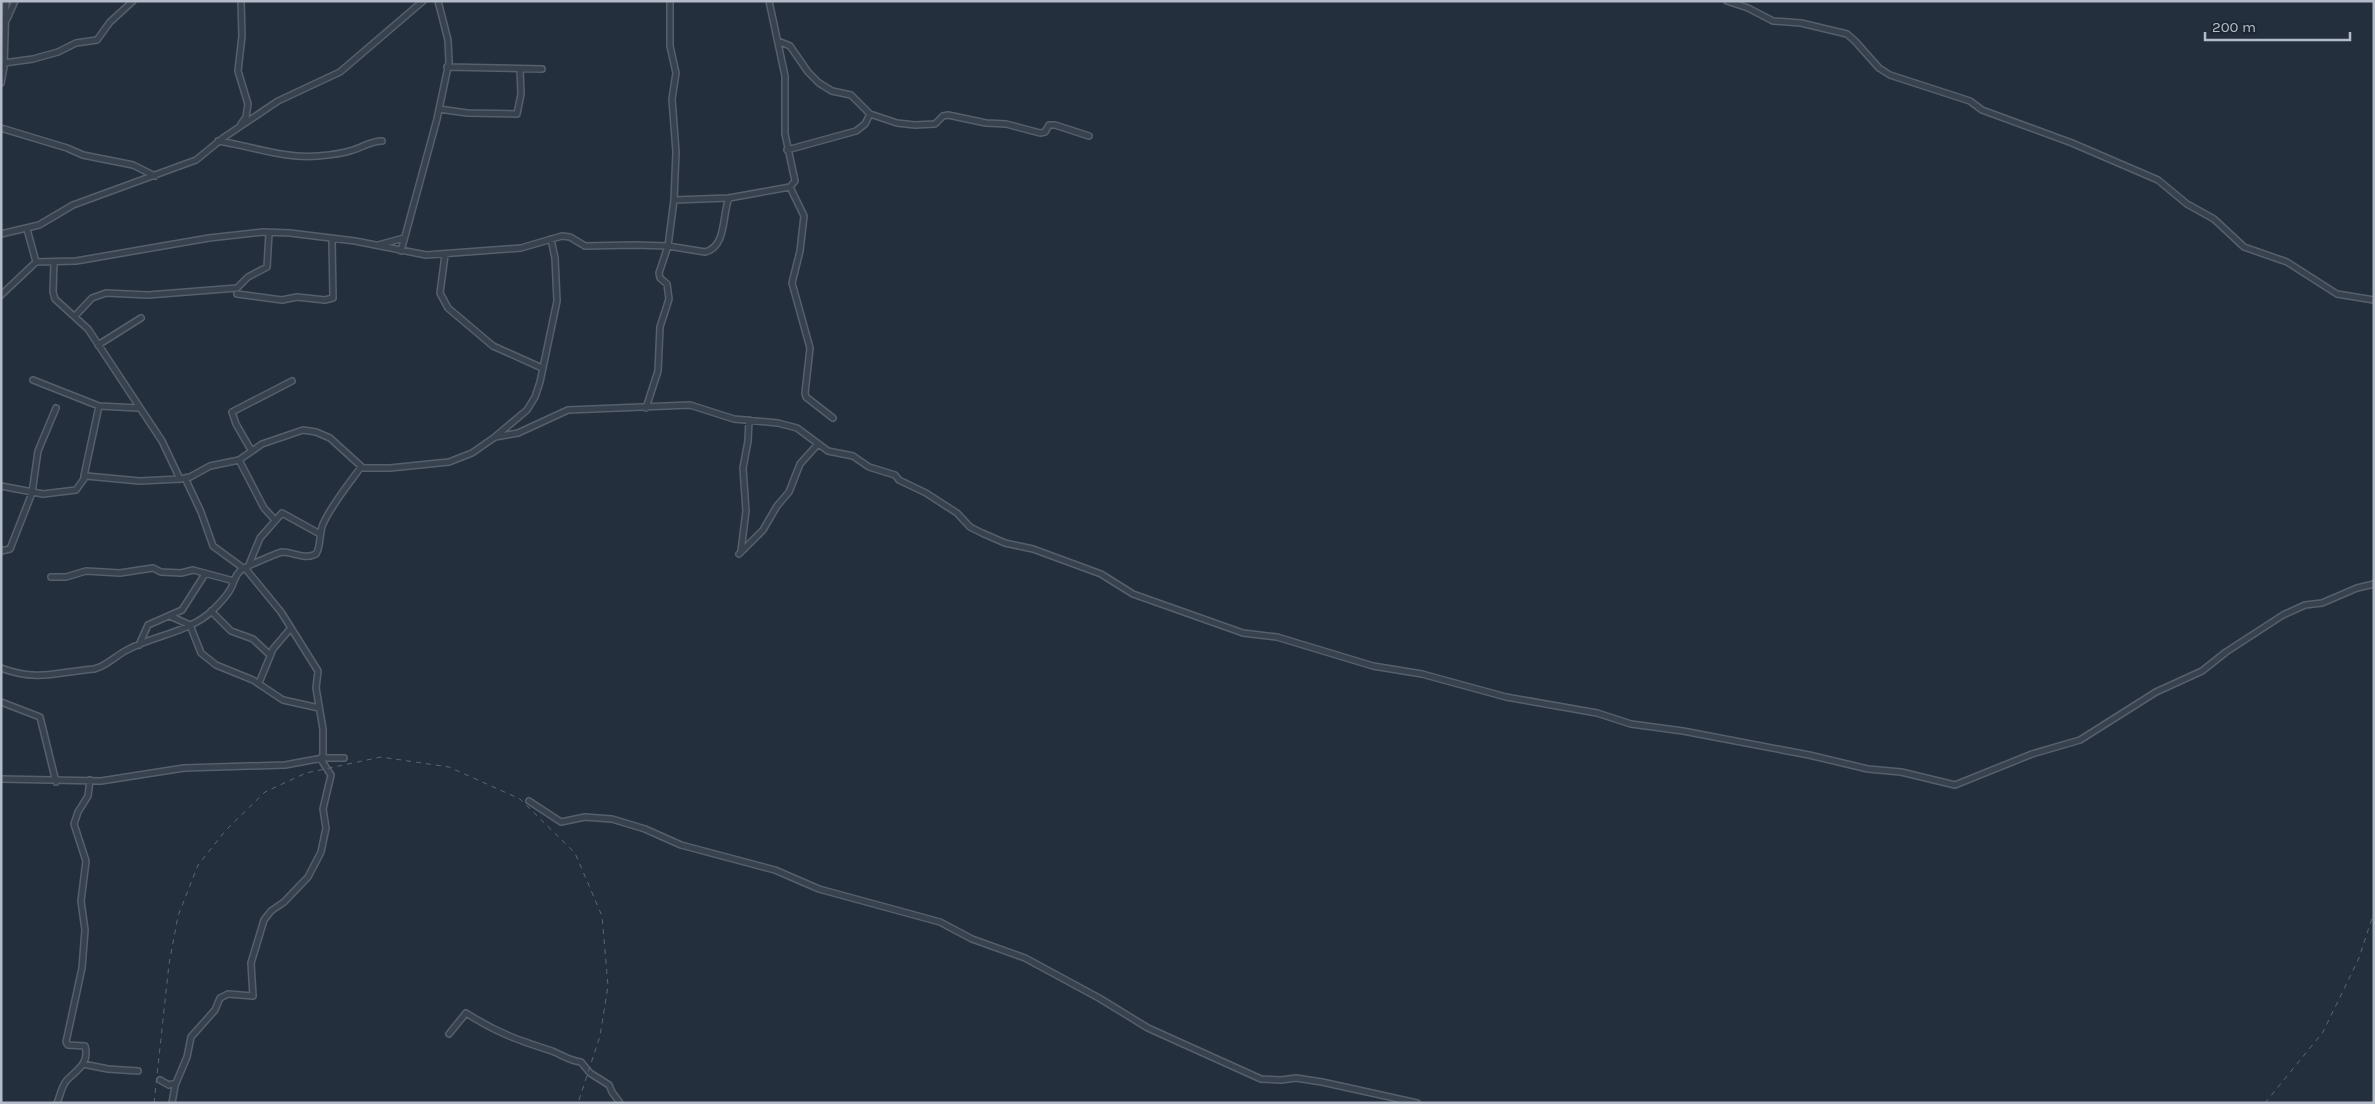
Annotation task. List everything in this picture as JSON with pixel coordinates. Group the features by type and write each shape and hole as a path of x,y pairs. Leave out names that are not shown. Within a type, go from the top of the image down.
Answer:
{"street":[{"path":"1,82 6,1"},
{"path":"6,23 15,1"},
{"path":"3,59 33,59 58,52 76,43 97,40 110,22 133,1"},
{"path":"240,126 248,109 247,98 238,71 242,32 241,1"},
{"path":"1,234 39,225 73,205 196,160 218,141 293,92 340,72 423,1"},
{"path":"401,251 439,109 447,67 448,40 438,1"},
{"path":"646,408 658,371 660,326 669,300 667,284 660,278 659,273 668,246 674,200 676,152 672,99 676,73 670,46 670,1"},
{"path":"674,200 729,198 790,187 795,181 785,134 787,91 769,1"},
{"path":"1727,1 1748,8 1773,21 1801,23 1847,34 1855,40 1879,68 1890,75 1970,101 1982,110 2072,143 2158,180 2187,204 2214,219 2244,247 2287,262 2337,294 2374,300"},
{"path":"778,42 790,46 808,72 819,83 832,91 851,95 870,114 897,123 915,125 935,124 943,116 948,115 986,123 1006,124 1040,133 1045,132 1049,125 1055,125 1089,136"},
{"path":"447,67 542,69"},
{"path":"439,109 466,114 516,114 521,94 520,70"},
{"path":"787,150 856,131 864,124 870,114"},
{"path":"1,128 67,148 83,156 133,165 155,176"},
{"path":"218,141 239,144 260,151 308,157 352,151 373,141 382,141"},
{"path":"790,187 804,216 800,251 792,283 810,348 805,393 806,397 833,418"},
{"path":"1,295 36,262 76,262 225,236 269,233 332,239 378,245 401,251 445,255 484,249 521,248 566,236 580,244 592,247 629,245 668,246 701,252 710,251 715,246 723,228 729,198"},
{"path":"27,229 36,262"},
{"path":"75,316 92,298 106,293 148,295 235,289 248,277 267,268 269,233"},
{"path":"378,245 404,238"},
{"path":"237,294 282,300 300,297 325,300 333,298 332,239"},
{"path":"84,476 155,481 182,478 210,466 239,460 251,450 293,432 310,430 324,435 337,443 361,468 390,468 449,462 472,452 496,437 522,416 532,402 542,368 556,302 555,258 551,239"},
{"path":"445,255 440,292 448,308 494,346 542,368"},
{"path":"54,262 54,296 60,304 88,329 138,408 162,441 201,512 213,546 246,568 286,620 290,630 318,671 316,688 323,729 321,758 331,775 323,809 326,828 321,852 308,877 264,920 251,963 253,996 228,994 220,998 216,1008 191,1037 176,1083 169,1085 160,1080"},
{"path":"98,345 141,318"},
{"path":"33,380 99,406 138,408"},
{"path":"251,450 231,413 292,381"},
{"path":"496,437 518,433 563,411 690,405 727,417 789,425 804,433 828,451 853,456 868,467 895,475 904,483 926,493 957,513 970,528 1005,543 1033,549 1101,574 1133,594 1238,631 1277,638 1373,666 1422,674 1445,682 1506,697 1597,713 1631,724 1683,731 1809,755 1868,769 1901,772 1954,785 2032,754 2080,740 2156,692 2202,671 2226,652 2284,614 2305,605 2322,603 2356,588 2374,584"},
{"path":"1,486 32,493 70,492 81,484 99,406"},
{"path":"1,551 12,547 17,526 32,493 38,451 56,408"},
{"path":"748,420 748,441 743,468 746,511 740,552 753,542 763,530 777,506 789,492 800,464 818,444"},
{"path":"239,460 264,508 275,520"},
{"path":"1,668 25,676 41,677 94,669 128,650 190,625 211,611 230,590 238,573 246,568 280,552 313,556 319,549 320,534 325,520 361,468"},
{"path":"246,568 260,538 280,514 286,514 320,534"},
{"path":"51,577 66,577 86,571 120,572 149,568 161,572 181,573 194,570 234,581"},
{"path":"139,645 148,625 170,616 185,607 205,574"},
{"path":"211,611 231,631 254,639 270,655"},
{"path":"170,616 190,625 201,653 212,662 260,683 283,700 319,708"},
{"path":"260,683 270,655 290,630"},
{"path":"1,702 40,717 56,782"},
{"path":"1,779 56,782 112,780 184,768 285,766 321,758 344,758"},
{"path":"57,1103 68,1079 76,1074 83,1064 86,1047 68,1045 66,1042 82,968 85,930 80,901 86,861 74,824 88,796 90,780"},
{"path":"529,801 561,822 585,817 612,819 645,829 681,845 775,870 819,889 940,922 972,939 1029,960 1104,1000 1148,1028 1261,1078 1281,1080 1296,1078 1322,1082 1417,1103"},
{"path":"449,1034 466,1012 503,1035 573,1061 582,1062 590,1073 609,1085 620,1103"},
{"path":"83,1064 108,1069 138,1071"},
{"path":"172,1103 175,1086"}],"railway":[{"path":"154,1103 169,964 178,916 198,865 226,830 265,792 306,773 381,757 449,767 520,799 575,853 602,916 608,986 600,1036 578,1103"},
{"path":"2265,1103 2323,1032 2359,958 2374,912"}]}
